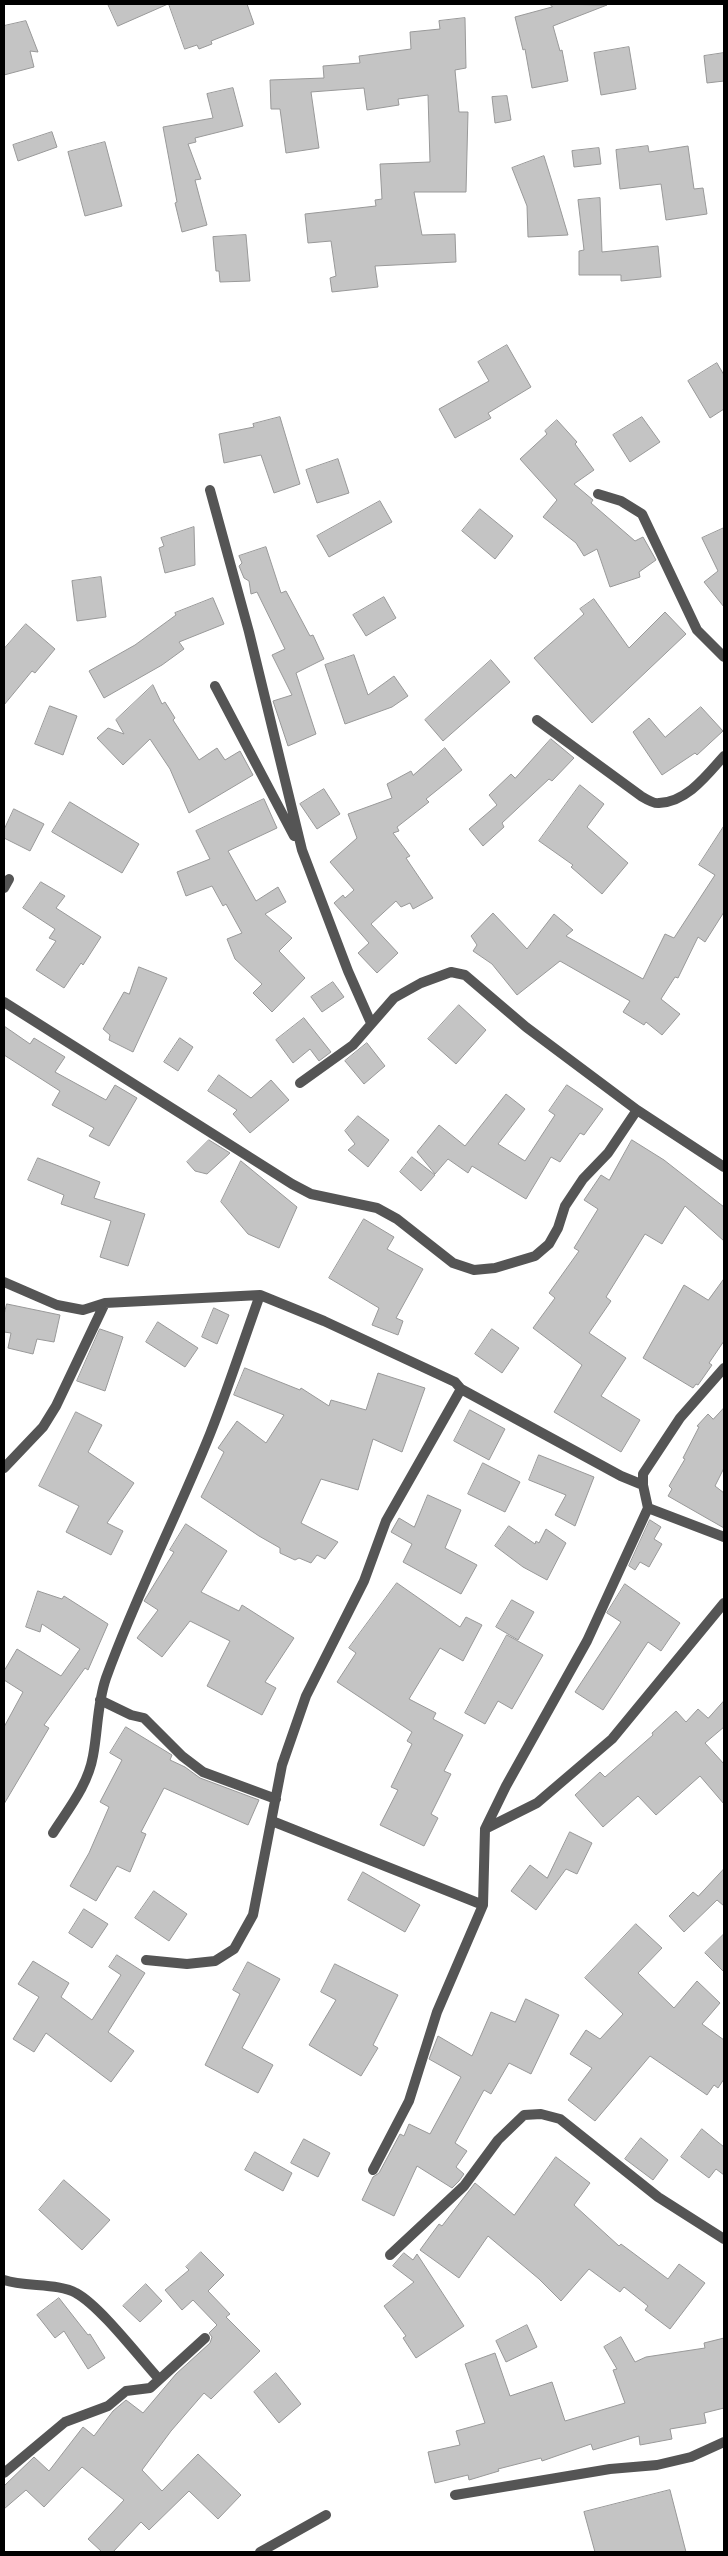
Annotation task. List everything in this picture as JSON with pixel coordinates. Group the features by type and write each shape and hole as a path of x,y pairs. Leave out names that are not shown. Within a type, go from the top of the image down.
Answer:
{"street":[{"path":"210,490 249,632 302,850"},
{"path":"598,494 621,501 642,514 697,630 724,657"},
{"path":"215,686 302,850 348,971 371,1023"},
{"path":"538,720 641,796 658,804 676,799 695,788 724,756"},
{"path":"300,1083 353,1046 394,998 421,983 451,972 465,975 526,1027 637,1110 724,1167"},
{"path":"4,1002 292,1184 311,1194 377,1208 397,1219 453,1263 474,1270 495,1268 535,1256 549,1244 570,1199 583,1179 608,1153 637,1110"},
{"path":"4,1282 58,1305 83,1310 105,1303 260,1295 324,1321 455,1382 461,1389 621,1476 643,1485"},
{"path":"53,1833 85,1784 93,1756 96,1716 105,1681 142,1586 174,1519 210,1433 260,1295"},
{"path":"4,1468 43,1427 56,1406 105,1303"},
{"path":"373,2170 409,2101 437,2012 483,1905 485,1829 506,1786 587,1641 648,1508 643,1485 643,1474 680,1418 724,1368"},
{"path":"146,1960 186,1964 216,1961 234,1949 253,1916 282,1765 306,1696 364,1581 386,1521 461,1389"},
{"path":"648,1508 724,1537"},
{"path":"485,1829 537,1803 612,1738 724,1603"},
{"path":"100,1700 131,1715 144,1718 182,1756 203,1772 276,1799"},
{"path":"272,1821 483,1905"},
{"path":"390,2255 464,2186 498,2140 524,2115 541,2114 560,2119 658,2197 724,2239"},
{"path":"4,2280 20,2285 58,2287 76,2292 96,2309 160,2379"},
{"path":"4,2473 65,2422 108,2406 126,2391 150,2388 205,2338"},
{"path":"455,2495 610,2469 657,2465 692,2456 724,2442"},
{"path":"260,2552 326,2515"}],"building":[{"path":"108,4 168,4 118,26"},
{"path":"169,4 247,4 254,24 211,41 212,44 199,49 197,45 185,49"},
{"path":"550,4 607,5 553,26 560,51 562,50 568,81 532,88 525,49 523,50 515,17 552,7"},
{"path":"465,18 466,68 455,70 459,112 468,112 466,192 414,192 422,235 455,234 456,262 375,266 378,287 332,292 330,278 336,276 331,241 308,243 305,214 376,206 375,200 382,199 380,164 430,162 428,95 398,99 399,105 367,110 364,88 311,92 319,148 286,153 280,109 271,109 270,80 324,78 323,66 360,63 359,56 411,49 410,32 440,29 439,21"},
{"path":"26,21 38,52 30,51 34,67 4,75 4,26"},
{"path":"629,47 636,89 601,95 594,53"},
{"path":"724,53 724,81 707,83 704,56"},
{"path":"233,88 243,126 195,138 196,142 188,144 201,179 195,180 207,225 182,232 175,203 177,202 163,127 213,118 207,94"},
{"path":"507,96 511,120 495,123 492,97"},
{"path":"52,132 57,147 18,161 13,145"},
{"path":"105,142 122,206 85,216 68,152"},
{"path":"648,146 649,152 688,146 694,189 703,188 707,214 666,220 661,184 620,189 616,150"},
{"path":"599,148 601,164 574,167 572,151"},
{"path":"544,156 568,235 528,237 527,206 512,168"},
{"path":"600,198 602,252 658,246 661,277 621,281 621,275 579,275 579,251 584,250 578,200"},
{"path":"246,235 250,281 220,282 219,271 216,271 213,237"},
{"path":"507,345 531,387 488,413 491,418 455,438 439,409 489,381 478,362"},
{"path":"717,363 724,375 724,409 710,418 688,381"},
{"path":"280,417 300,484 274,493 261,455 224,463 219,434 254,427 253,424"},
{"path":"642,417 660,442 630,462 613,435"},
{"path":"557,420 577,442 575,444 594,470 574,484 593,500 591,503 635,541 643,537 656,560 639,572 640,577 610,587 597,549 584,556 576,543 543,517 557,500 520,459 547,434 545,431"},
{"path":"338,459 349,493 317,503 306,470"},
{"path":"380,501 392,522 329,557 317,536"},
{"path":"480,509 513,536 495,559 462,531"},
{"path":"194,527 195,565 165,573 159,548 164,546 161,538"},
{"path":"724,528 724,607 704,582 718,571 702,538"},
{"path":"266,547 281,593 286,591 310,636 313,635 324,659 296,673 316,734 288,746 273,701 292,695 272,655 285,649 257,592 251,594 249,581 244,578 239,566 242,563 239,556"},
{"path":"101,577 106,617 77,621 72,581"},
{"path":"384,597 396,618 366,636 353,615"},
{"path":"213,598 224,624 179,642 184,649 162,665 104,698 89,671 135,645 176,615 175,613"},
{"path":"594,599 629,648 665,612 686,634 592,723 534,658 584,614 580,609"},
{"path":"26,624 55,649 35,673 32,671 4,705 4,649"},
{"path":"354,655 368,695 394,676 408,696 392,707 345,724 325,665"},
{"path":"491,660 510,682 443,741 425,720"},
{"path":"153,685 162,704 165,702 175,718 173,720 199,760 217,748 225,760 240,751 253,775 189,813 170,769 150,739 123,765 97,738 108,728 124,734 116,720"},
{"path":"50,706 77,716 63,755 35,744"},
{"path":"701,707 723,731 697,755 695,753 662,775 633,732 649,718 665,737"},
{"path":"551,739 574,758 552,781 549,779 502,823 504,827 483,846 469,829 497,805 489,795 511,774 515,778"},
{"path":"445,748 462,770 426,799 429,802 397,827 399,831 393,833 410,856 406,858 433,898 413,909 410,903 401,907 396,901 371,924 398,953 377,973 358,953 369,943 334,903 343,895 345,898 354,890 330,862 357,838 348,814 392,798 387,784 411,771 413,775"},
{"path":"580,785 604,804 587,827 628,863 602,894 571,867 573,865 539,841"},
{"path":"324,789 340,814 317,829 300,804"},
{"path":"264,799 277,828 228,851 256,901 278,887 286,902 265,914 292,938 279,951 305,978 272,1012 253,993 262,984 235,959 227,939 242,933 226,904 223,906 212,886 186,896 177,872 210,859 196,831"},
{"path":"70,802 139,844 122,873 52,832"},
{"path":"14,809 44,824 30,851 4,838 4,830"},
{"path":"724,826 724,912 705,942 698,937 678,978 675,977 661,999 680,1014 662,1035 646,1022 644,1025 623,1012 630,1001 560,961 517,995 492,964 473,951 477,945 471,936 493,913 527,949 554,914 573,930 566,936 643,979 665,934 674,938 715,875 699,865"},
{"path":"41,882 65,896 56,908 101,937 83,965 81,963 64,988 36,970 56,941 49,938 55,929 23,908"},
{"path":"139,967 167,978 133,1052 109,1040 110,1035 103,1029 124,992 129,994"},
{"path":"333,982 344,997 322,1012 311,997"},
{"path":"459,1005 486,1030 456,1064 428,1039"},
{"path":"304,1018 331,1052 319,1061 310,1049 293,1063 276,1040"},
{"path":"4,1026 30,1044 34,1038 65,1057 55,1072 106,1100 115,1085 137,1098 109,1146 89,1136 94,1128 52,1105 60,1091 4,1055"},
{"path":"180,1038 193,1047 178,1071 164,1062"},
{"path":"367,1043 385,1066 364,1084 345,1061"},
{"path":"219,1075 251,1098 271,1080 289,1100 250,1133 233,1114 237,1110 208,1091"},
{"path":"567,1085 603,1109 584,1135 580,1133 560,1162 551,1157 526,1199 472,1166 468,1173 448,1159 435,1174 417,1152 439,1125 465,1146 506,1094 525,1109 498,1144 525,1161 555,1115 549,1111"},
{"path":"358,1116 389,1140 368,1167 348,1150 355,1144 345,1131"},
{"path":"209,1140 230,1153 207,1174 195,1171 187,1162"},
{"path":"632,1140 664,1160 724,1207 724,1241 685,1206 662,1244 645,1234 606,1297 611,1301 589,1333 626,1358 601,1396 640,1420 621,1452 554,1412 582,1365 533,1328 555,1298 549,1293 579,1251 574,1248 598,1209 584,1200 601,1175 609,1180"},
{"path":"412,1157 435,1175 421,1191 400,1172"},
{"path":"38,1158 100,1182 94,1198 145,1214 128,1266 100,1257 111,1221 61,1204 64,1195 28,1180"},
{"path":"241,1161 297,1207 279,1248 248,1234 221,1202"},
{"path":"364,1219 394,1237 387,1249 423,1269 396,1318 403,1321 398,1335 372,1325 379,1308 329,1278"},
{"path":"724,1279 724,1341 709,1363 712,1365 698,1385 696,1384 693,1388 643,1358 684,1285 708,1300"},
{"path":"7,1304 60,1315 54,1342 37,1339 33,1354 8,1348 11,1333 4,1332 4,1315"},
{"path":"214,1308 229,1315 217,1344 202,1337"},
{"path":"158,1322 198,1348 185,1367 146,1342"},
{"path":"100,1329 123,1337 105,1391 77,1381"},
{"path":"492,1329 519,1348 502,1373 475,1354"},
{"path":"245,1368 300,1390 301,1388 329,1406 331,1400 366,1410 378,1373 425,1388 402,1452 373,1439 358,1490 321,1479 301,1523 338,1542 325,1559 317,1555 311,1563 299,1558 295,1560 280,1553 280,1548 201,1497 224,1452 218,1448 237,1421 266,1443 284,1415 234,1395"},
{"path":"724,1408 724,1468 715,1486 724,1493 724,1528 668,1496 672,1489 669,1486 685,1459 683,1458 699,1427 697,1426 708,1414 713,1419"},
{"path":"470,1410 505,1429 489,1460 454,1441"},
{"path":"76,1412 102,1425 88,1452 134,1483 107,1523 123,1531 111,1555 66,1532 79,1506 39,1486"},
{"path":"539,1455 594,1477 575,1526 555,1515 566,1495 529,1480"},
{"path":"483,1463 520,1482 505,1512 468,1494"},
{"path":"428,1495 461,1510 445,1548 477,1565 461,1594 403,1562 412,1544 391,1532 399,1518 414,1527"},
{"path":"650,1520 661,1527 654,1539 662,1544 649,1567 640,1562 635,1570 629,1566"},
{"path":"186,1524 227,1551 201,1592 239,1611 242,1605 294,1638 265,1682 276,1688 262,1715 207,1686 230,1641 190,1621 162,1657 137,1638 158,1610 144,1601 174,1552 170,1550"},
{"path":"509,1526 535,1544 536,1541 539,1543 546,1529 566,1543 547,1580 523,1567 495,1546"},
{"path":"397,1583 460,1627 466,1617 482,1625 463,1661 440,1648 409,1699 436,1713 433,1719 463,1735 444,1771 451,1774 431,1814 438,1818 424,1846 380,1825 398,1790 391,1787 412,1744 407,1741 412,1732 337,1682 356,1653 349,1648"},
{"path":"625,1584 680,1623 661,1651 648,1642 603,1710 575,1692 621,1622 607,1613"},
{"path":"38,1591 62,1599 64,1596 108,1624 88,1670 85,1668 44,1725 49,1728 4,1804 4,1727 23,1692 4,1680 4,1671 17,1649 61,1676 80,1649 42,1624 40,1632 26,1627"},
{"path":"512,1600 534,1612 518,1640 496,1627"},
{"path":"507,1635 543,1655 512,1709 498,1701 485,1724 465,1713"},
{"path":"724,1701 724,1727 705,1743 724,1764 724,1804 700,1776 656,1815 638,1796 603,1827 575,1795 600,1772 605,1777 653,1735 652,1733 676,1711 686,1722 698,1709 708,1718"},
{"path":"126,1727 172,1755 170,1760 185,1767 200,1778 259,1800 248,1825 164,1788 141,1832 146,1834 130,1872 117,1866 96,1901 70,1886 89,1853 109,1807 100,1802 122,1760 110,1753"},
{"path":"570,1832 592,1843 577,1874 566,1869 536,1910 511,1891 530,1865 547,1878"},
{"path":"724,1869 724,1906 717,1900 684,1932 669,1916 693,1892 698,1896"},
{"path":"363,1872 420,1905 405,1932 348,1900"},
{"path":"154,1891 187,1914 169,1941 135,1918"},
{"path":"84,1909 108,1924 92,1948 69,1933"},
{"path":"636,1924 662,1948 638,1973 674,2008 697,1981 720,2003 702,2024 724,2040 724,2079 718,2088 714,2085 707,2095 650,2056 595,2121 568,2100 592,2068 570,2054 586,2030 600,2039 623,2014 585,1978"},
{"path":"724,1934 724,1972 705,1953"},
{"path":"117,1955 145,1973 108,2032 134,2051 111,2082 46,2033 34,2052 13,2039 39,1997 18,1984 33,1961 69,1983 61,1997 92,2020 121,1975 109,1967"},
{"path":"248,1962 280,1979 242,2048 273,2065 258,2093 205,2065 240,1994 233,1990"},
{"path":"335,1964 398,1995 373,2045 378,2048 361,2076 309,2045 336,2000 321,1992"},
{"path":"526,1999 559,2015 531,2074 509,2063 491,2094 484,2090 455,2143 467,2151 456,2167 464,2174 459,2181 452,2188 417,2166 394,2216 362,2200 373,2177 379,2173 400,2134 404,2136 409,2124 430,2134 461,2077 429,2059 438,2036 472,2056 491,2012 515,2022"},
{"path":"702,2129 724,2147 724,2175 716,2169 709,2178 681,2157"},
{"path":"641,2138 668,2160 653,2180 625,2159"},
{"path":"304,2139 330,2153 318,2177 291,2163"},
{"path":"255,2152 292,2173 283,2191 245,2170"},
{"path":"556,2157 590,2183 574,2205 619,2246 621,2244 668,2279 679,2264 705,2283 670,2329 645,2310 648,2306 624,2287 620,2292 589,2269 561,2301 539,2279 488,2236 459,2278 420,2250 439,2224 442,2226 475,2183 514,2215"},
{"path":"64,2180 110,2220 82,2250 39,2210"},
{"path":"201,2252 224,2275 208,2291 230,2314 226,2317 260,2351 211,2399 204,2393 171,2431 142,2470 162,2491 198,2454 241,2495 218,2519 189,2491 149,2530 141,2522 113,2552 102,2552 88,2539 124,2500 82,2467 44,2507 26,2490 4,2509 4,2486 34,2457 49,2471 83,2427 94,2436 113,2411 126,2400 143,2413 176,2374 210,2343 212,2337 209,2333 217,2325 193,2300 182,2310 165,2290 189,2270 186,2267"},
{"path":"404,2253 413,2260 417,2254 464,2326 416,2358 403,2338 406,2336 384,2306 414,2282 393,2266"},
{"path":"146,2284 162,2301 140,2322 123,2306"},
{"path":"59,2298 88,2335 90,2334 105,2358 88,2369 64,2331 55,2338 37,2315"},
{"path":"527,2325 537,2347 506,2362 496,2341"},
{"path":"621,2337 635,2362 646,2357 705,2348 704,2343 724,2338 724,2408 704,2413 706,2423 670,2429 672,2439 640,2445 639,2436 593,2450 591,2444 542,2461 541,2458 498,2469 499,2471 469,2480 468,2475 435,2483 428,2452 460,2445 456,2431 485,2423 465,2364 495,2353 510,2396 552,2382 565,2421 625,2403 613,2370 617,2369 604,2347"},
{"path":"276,2373 301,2404 279,2423 254,2392"},
{"path":"670,2490 686,2552 595,2552 584,2512"}]}
